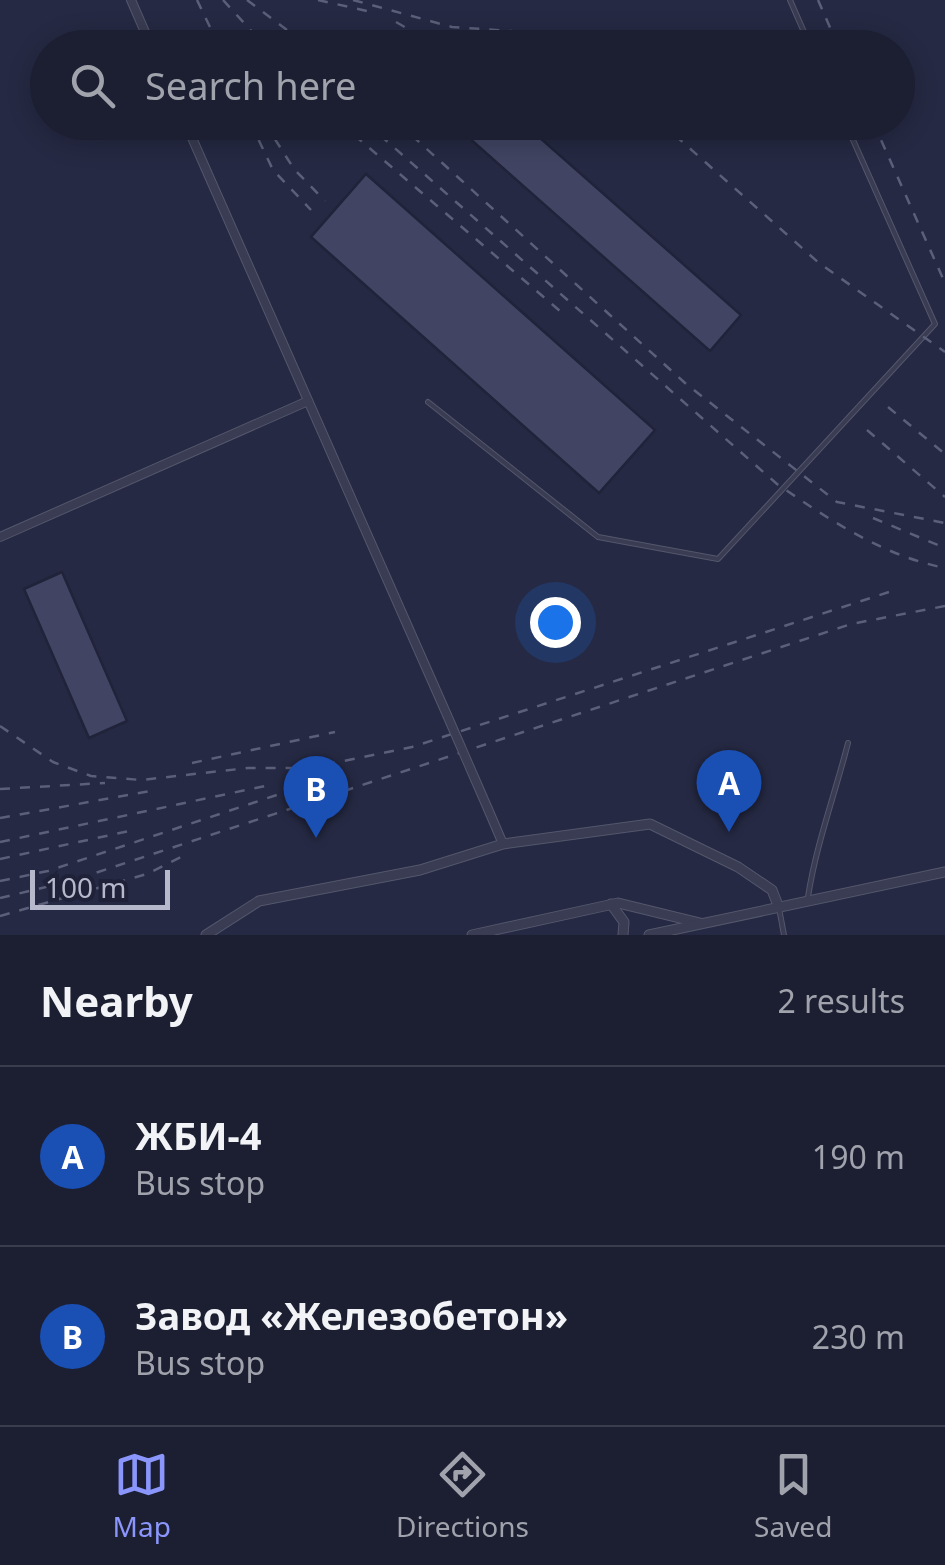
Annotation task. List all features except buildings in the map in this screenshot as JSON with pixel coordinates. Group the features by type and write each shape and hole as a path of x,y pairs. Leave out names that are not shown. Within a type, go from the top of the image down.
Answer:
{"street":[{"path":"131,0 144,30"},
{"path":"193,140 503,844"},
{"path":"0,537 308,401"},
{"path":"206,935 259,901 420,870 503,844 650,824 738,867 772,890 779,908"},
{"path":"649,935 945,872"},
{"path":"472,935 611,904 702,924"},
{"path":"611,904 624,922 623,935"}],"lane":[{"path":"790,0 804,30"},
{"path":"428,402 598,537 718,559 935,324 853,140"},
{"path":"808,902 813,859 828,824 848,742"},
{"path":"779,908 784,935"}],"railway":[{"path":"197,0 211,30"},
{"path":"223,0 250,30"},
{"path":"247,0 287,30"},
{"path":"318,0 367,11"},
{"path":"353,0 452,27 496,30"},
{"path":"818,0 831,30"},
{"path":"396,22 410,30"},
{"path":"259,140 273,170 311,210"},
{"path":"275,140 294,169 325,201"},
{"path":"360,140 567,317"},
{"path":"385,140 777,484 878,545 945,568"},
{"path":"417,140 685,383 837,502 945,523"},
{"path":"680,140 819,263 945,352"},
{"path":"881,140 945,283"},
{"path":"888,407 945,454"},
{"path":"867,430 945,497"},
{"path":"873,518 945,548"},
{"path":"0,726 53,762 91,776 141,780 248,768 309,768 412,747 889,592"},
{"path":"0,898 71,881 851,624 945,606"},
{"path":"192,763 335,732"},
{"path":"0,881 48,871 343,773"},
{"path":"0,789 105,783"},
{"path":"0,842 265,786"},
{"path":"0,818 156,790"},
{"path":"0,859 129,831"},
{"path":"0,916 147,874 183,856"}],"place":[{"name":"ЖБИ-4","path":"729,832"},
{"name":"Завод «Железобетон»","path":"316,838"}]}
